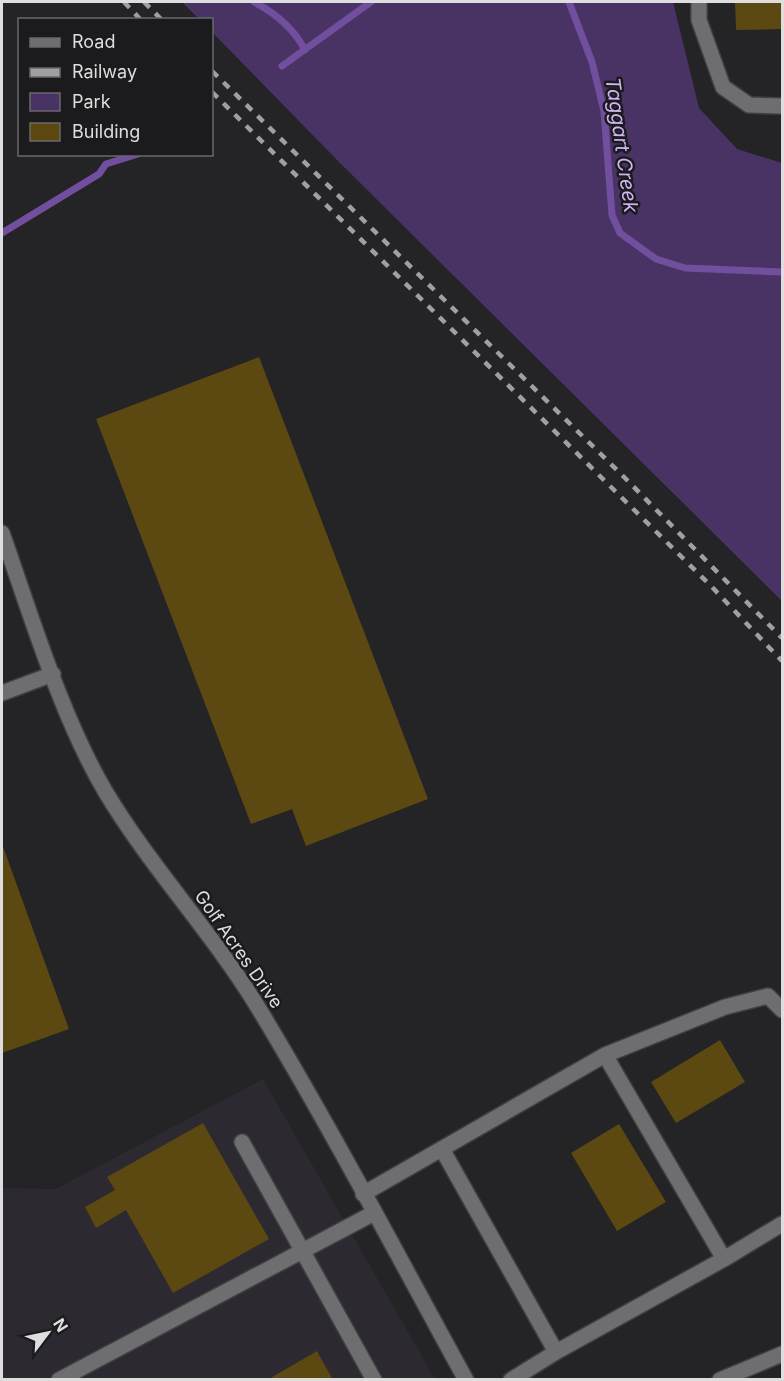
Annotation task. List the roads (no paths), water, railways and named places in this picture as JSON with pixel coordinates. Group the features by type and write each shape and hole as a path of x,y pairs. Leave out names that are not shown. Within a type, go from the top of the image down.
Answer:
{"street":[{"path":"699,2 699,20 723,87 749,105 783,106"},
{"name":"Golf Acres Drive","path":"2,533 53,674 103,787 135,841 217,947 258,1007 466,1380"},
{"path":"2,693 53,674"},
{"path":"363,1194 605,1055 724,1007 768,996 783,1010"},
{"path":"605,1055 724,1259"},
{"path":"242,1142 374,1380"},
{"path":"442,1149 556,1352"},
{"path":"59,1380 374,1213"},
{"path":"511,1380 556,1352 783,1224"},
{"path":"720,1380 783,1354"}],"waterway":[{"path":"254,2 283,22 305,50"},
{"name":"Taggart Creek","path":"282,66 371,2"},
{"name":"Taggart Creek","path":"569,2 592,62 604,111 612,215 620,233 656,259 685,268 782,272"},
{"name":"Taggart Creek","path":"2,233 99,174 106,164 132,156"}],"railway":[{"path":"124,2 139,18"},
{"path":"144,2 160,18"},
{"path":"213,72 625,478 782,638"},
{"path":"213,93 712,587 782,661"}]}
